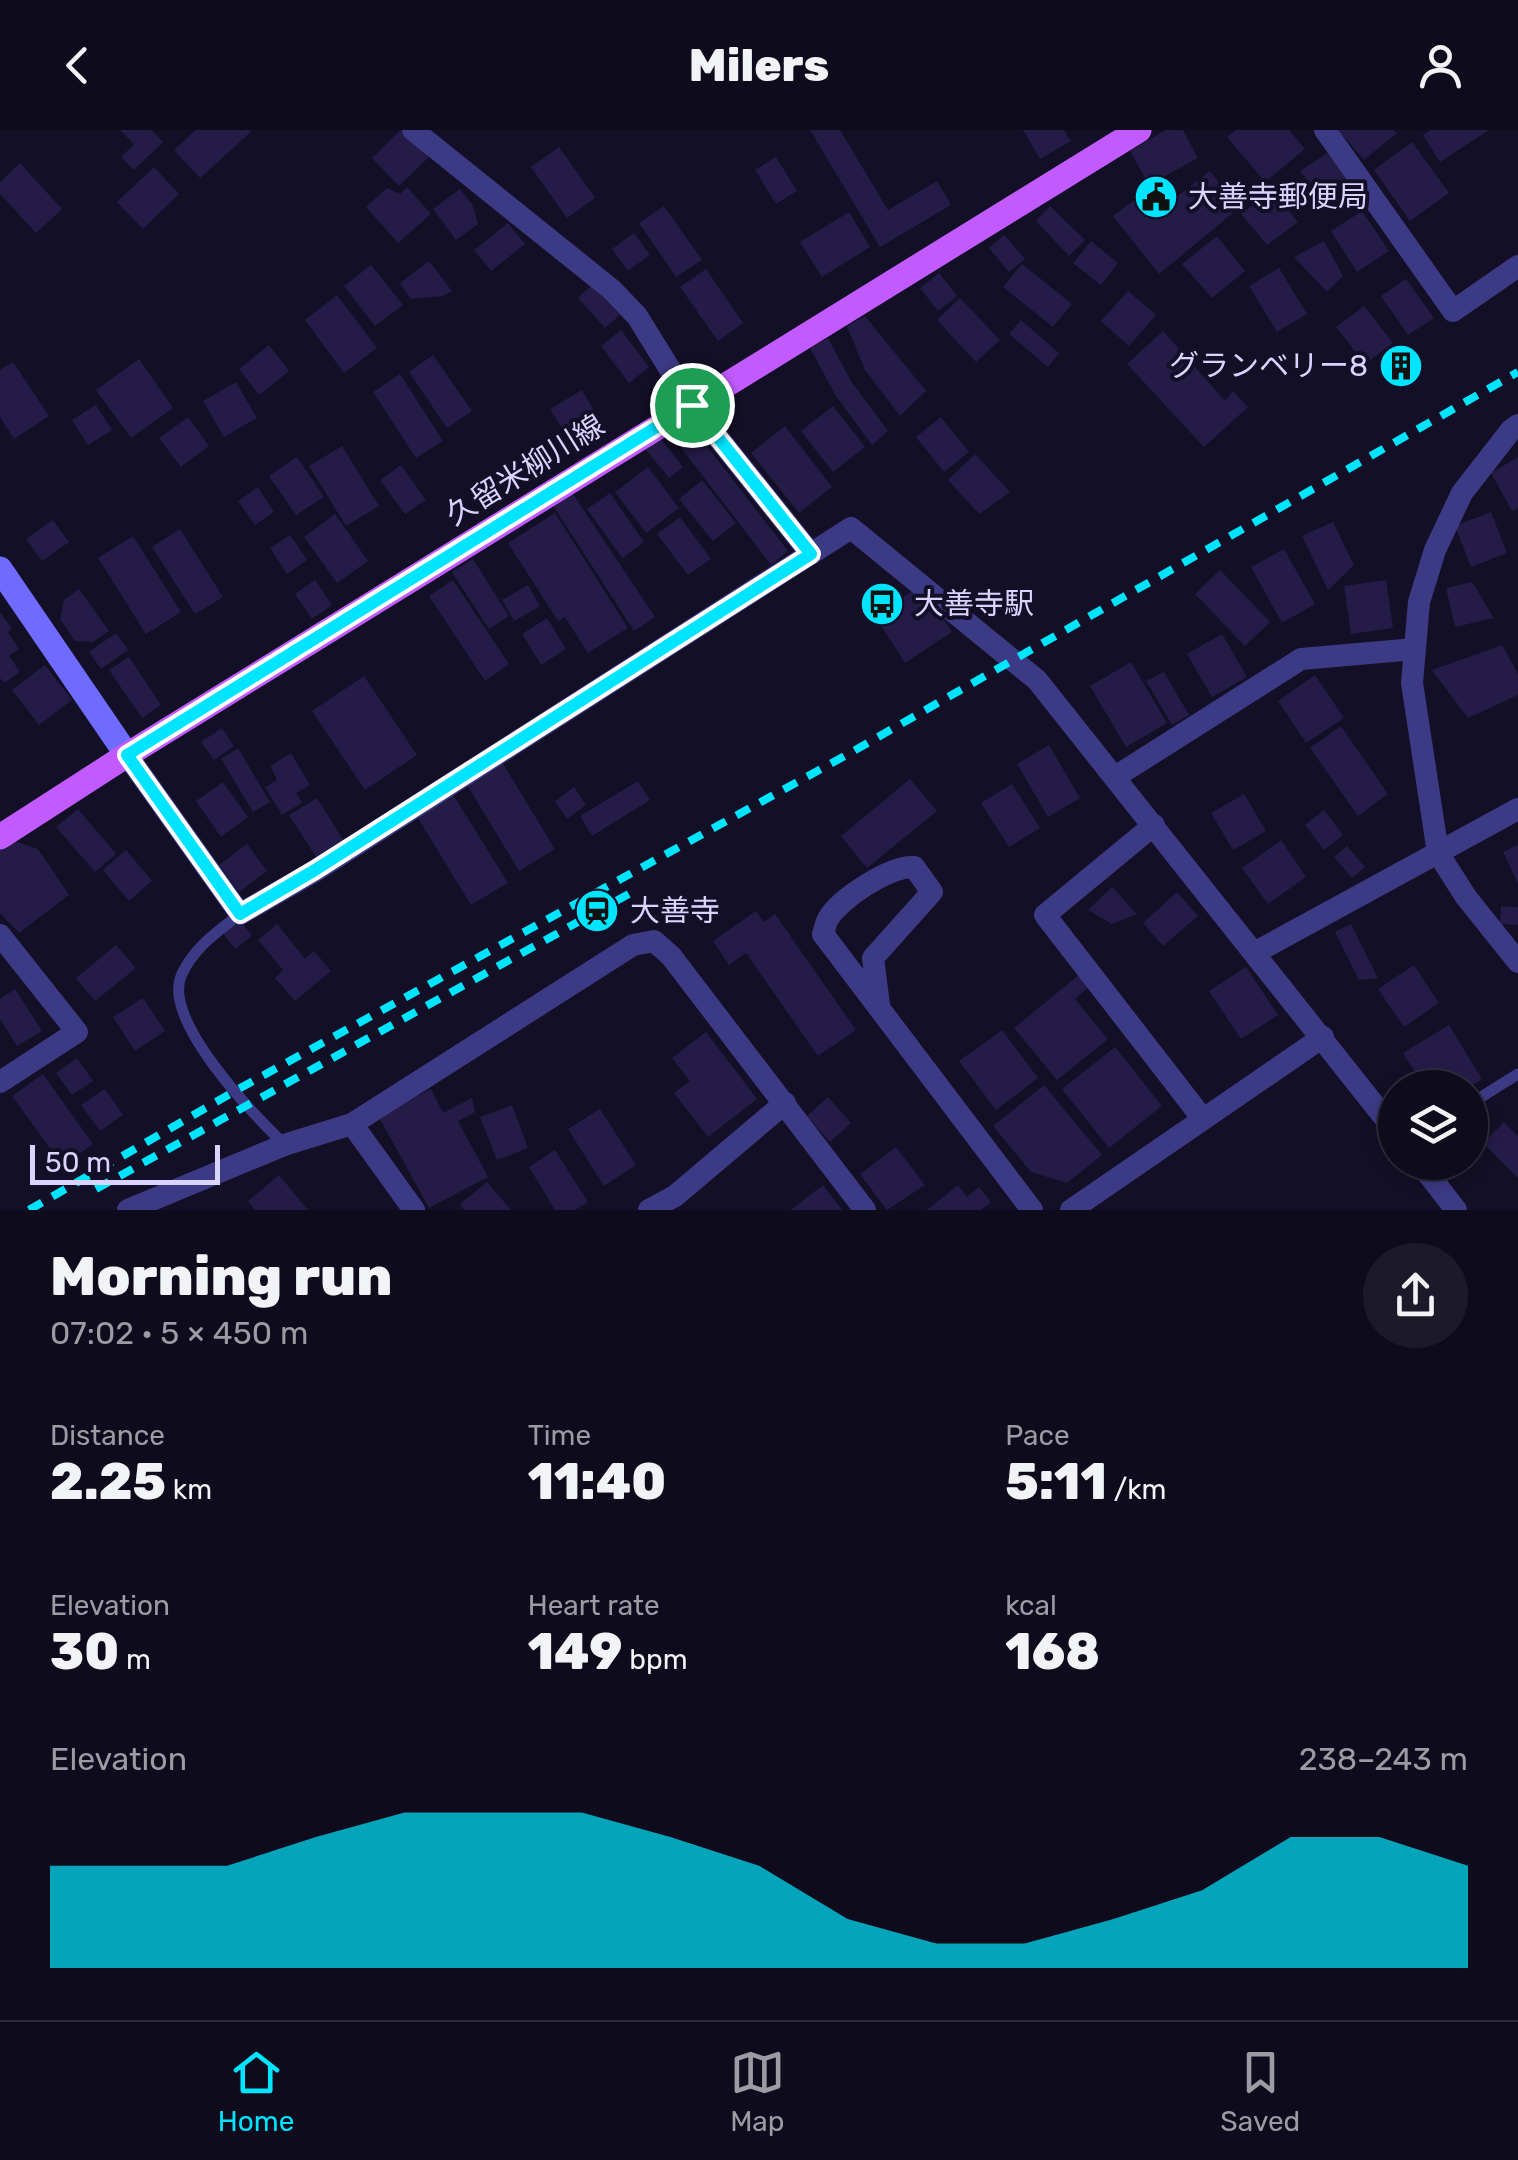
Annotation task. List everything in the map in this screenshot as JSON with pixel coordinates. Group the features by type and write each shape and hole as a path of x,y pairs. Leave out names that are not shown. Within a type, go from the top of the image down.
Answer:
{"main road":[{"name":"久留米柳川線","path":"0,837 1139,130"}],"street":[{"path":"1325,130 1453,311 1518,266"},
{"path":"424,133 611,289 637,316 692,405 811,554"},
{"path":"1518,425 1462,493 1435,550 1420,602 1412,683 1438,853 1466,897 1518,962"},
{"path":"0,569 240,914 851,528 1037,680 1378,1108"},
{"path":"1116,777 1300,659 1415,649"},
{"path":"1256,952 1518,809"},
{"path":"1154,825 1045,915 1203,1119"},
{"path":"880,1005 873,958 932,892 914,867 903,866 874,880 828,917 823,934 1032,1210"},
{"path":"0,936 77,1032 0,1082"},
{"path":"128,1210 284,1144 352,1124 633,945 654,941 672,956 865,1210"},
{"path":"1071,1210 1323,1037"},
{"path":"649,1210 675,1196 785,1103"},
{"path":"352,1124 414,1210"},
{"path":"1434,1180 1456,1210"}],"lane":[{"path":"240,914 206,940 182,975 178,992 197,1042 245,1104 284,1144"},
{"path":"1488,1093 1518,1074"}],"building":[{"path":"120,130 151,130 163,142 134,170 121,157 134,144"},
{"path":"196,130 253,130 200,178 174,150"},
{"path":"400,130 429,157 399,186 372,158"},
{"path":"810,130 840,130 888,210 937,181 951,205 880,247"},
{"path":"1023,130 1064,130 1071,141 1040,159"},
{"path":"1166,130 1183,130 1198,158 1149,185 1130,151"},
{"path":"1236,130 1289,130 1305,149 1265,182 1227,137"},
{"path":"1338,130 1394,130 1397,133 1364,160"},
{"path":"1430,130 1489,130 1440,162 1423,135"},
{"path":"1412,142 1449,193 1410,221 1374,170"},
{"path":"559,147 595,198 567,218 531,167"},
{"path":"1327,153 1348,178 1320,197 1300,171"},
{"path":"776,157 797,191 776,204 755,170"},
{"path":"20,163 62,209 36,233 0,194 0,182"},
{"path":"154,167 179,194 143,229 117,202"},
{"path":"1210,171 1239,208 1159,274 1113,216 1146,191 1161,209"},
{"path":"407,187 431,214 398,243 366,207 387,188 400,194"},
{"path":"460,189 473,206 478,224 456,240 433,209"},
{"path":"1272,191 1298,222 1267,245 1241,214"},
{"path":"664,206 702,260 676,277 639,223"},
{"path":"1050,206 1085,240 1069,256 1036,221"},
{"path":"1362,211 1389,251 1357,272 1331,231"},
{"path":"849,212 870,247 822,277 800,242"},
{"path":"508,223 525,244 491,271 474,250"},
{"path":"634,233 650,255 628,271 612,249"},
{"path":"1004,235 1025,259 1009,272 989,248"},
{"path":"1217,236 1245,271 1212,298 1182,264"},
{"path":"1091,241 1118,263 1101,285 1073,263"},
{"path":"1324,241 1343,276 1327,292 1294,257"},
{"path":"429,261 452,291 443,296 411,299 400,283"},
{"path":"1022,264 1072,304 1053,327 1003,287"},
{"path":"371,265 403,305 375,326 344,286"},
{"path":"1279,268 1307,314 1277,332 1249,286"},
{"path":"706,269 743,323 718,341 680,287"},
{"path":"939,273 957,296 938,311 920,288"},
{"path":"1406,279 1434,318 1408,335 1381,296"},
{"path":"592,285 620,315 605,328 578,298"},
{"path":"1128,291 1156,315 1129,346 1101,321"},
{"path":"337,295 377,348 344,373 305,320"},
{"path":"960,298 1000,340 976,362 937,320"},
{"path":"1364,306 1393,343 1365,364 1336,327"},
{"path":"865,316 926,391 900,416 865,370 847,326"},
{"path":"1021,320 1059,353 1048,367 1009,334"},
{"path":"621,330 649,367 629,383 601,346"},
{"path":"1163,331 1225,401 1233,391 1248,407 1204,447 1127,364"},
{"path":"828,338 851,381 888,431 872,445 836,396 810,348"},
{"name":"グランベリー8","path":"1401,343 1422,376 1401,389 1380,357"},
{"path":"269,345 289,371 259,395 239,369"},
{"path":"433,355 472,411 447,428 409,372"},
{"path":"139,359 173,408 131,438 96,390"},
{"path":"13,362 49,416 14,439 0,417 0,370"},
{"path":"400,374 443,441 416,458 373,392"},
{"path":"236,382 257,418 224,437 203,401"},
{"path":"582,390 607,432 575,450 550,409"},
{"path":"96,405 112,430 88,445 72,420"},
{"path":"833,406 865,447 833,472 801,431"},
{"path":"188,417 209,446 181,467 159,438"},
{"path":"941,417 969,452 944,472 916,437"},
{"path":"686,419 788,551 771,565 669,432"},
{"path":"785,426 832,487 799,513 751,453"},
{"path":"658,435 683,467 669,478 643,446"},
{"path":"342,446 379,506 346,526 309,466"},
{"path":"975,454 1010,492 979,514 948,480"},
{"path":"297,457 324,497 296,515 269,476"},
{"path":"1518,457 1518,508 1512,511 1491,473"},
{"path":"401,465 426,500 405,514 380,480"},
{"path":"648,467 679,508 646,533 615,492"},
{"path":"702,480 736,523 713,541 679,499"},
{"path":"258,487 274,512 255,525 238,501"},
{"path":"569,488 655,617 634,631 550,501"},
{"path":"610,493 644,542 622,558 587,509"},
{"path":"1491,512 1507,553 1471,567 1455,526"},
{"path":"555,513 628,628 588,653 565,617 558,621 508,543"},
{"path":"335,514 368,561 337,583 304,537"},
{"path":"680,517 711,559 688,575 657,534"},
{"path":"53,520 69,542 42,561 26,539"},
{"path":"1333,522 1354,565 1328,590 1302,536"},
{"path":"180,529 223,597 195,614 152,547"},
{"path":"290,535 307,560 287,574 270,548"},
{"path":"133,536 181,612 146,634 98,558"},
{"path":"1284,549 1315,604 1282,623 1251,567"},
{"path":"473,559 509,616 489,629 452,572"},
{"path":"1220,570 1270,622 1245,646 1195,594"},
{"path":"315,580 332,605 312,619 295,594"},
{"path":"453,580 509,664 485,681 429,596"},
{"path":"1386,580 1393,628 1351,634 1344,586"},
{"path":"1472,582 1494,618 1455,627 1446,588"},
{"path":"528,585 540,606 514,621 502,600"},
{"path":"921,585 952,632 905,663 875,616"},
{"path":"79,589 109,631 93,642 75,641 60,619 64,600"},
{"path":"0,612 19,649 9,656 20,672 4,683 0,678"},
{"path":"547,618 566,649 541,665 522,634"},
{"path":"116,633 128,650 101,669 89,652"},
{"path":"1222,634 1247,677 1212,697 1187,654"},
{"path":"1502,645 1518,674 1518,695 1468,718 1432,670"},
{"path":"129,657 161,705 142,718 109,670"},
{"path":"1131,662 1167,723 1126,747 1090,686"},
{"path":"45,665 72,700 39,725 12,690"},
{"path":"1164,672 1189,715 1172,725 1146,681"},
{"path":"1315,675 1344,718 1306,743 1278,701"},
{"path":"364,676 417,755 365,790 312,711"},
{"path":"1341,726 1388,794 1358,816 1310,748"},
{"path":"222,728 234,746 214,760 201,742"},
{"path":"1049,745 1080,798 1048,817 1017,764"},
{"path":"238,748 270,802 253,812 221,759"},
{"path":"291,753 310,785 296,793 302,803 282,815 265,787 277,780 270,766"},
{"path":"500,759 555,849 519,871 464,780"},
{"path":"910,779 937,811 867,868 841,836"},
{"path":"638,781 650,800 592,836 580,816"},
{"path":"223,782 248,817 221,837 196,801"},
{"path":"1012,784 1040,828 1009,847 981,803"},
{"path":"574,787 586,805 567,819 555,801"},
{"path":"452,793 508,883 471,905 416,815"},
{"path":"1244,794 1266,831 1233,850 1211,813"},
{"path":"317,798 345,843 318,860 289,815"},
{"path":"78,809 116,854 95,872 56,827"},
{"path":"1324,810 1343,835 1324,850 1305,825"},
{"path":"9,839 38,849 69,895 19,933 0,913 0,847"},
{"path":"1281,840 1306,877 1268,904 1242,868"},
{"path":"247,844 267,871 239,892 219,865"},
{"path":"1518,845 1518,884 1503,852"},
{"path":"1347,846 1365,867 1352,878 1334,857"},
{"path":"126,850 152,881 129,901 103,870"},
{"path":"1112,887 1137,914 1112,924 1088,910"},
{"path":"1177,892 1198,916 1163,946 1143,923"},
{"path":"1501,906 1518,907 1518,925 1500,924"},
{"path":"756,911 764,922 775,914 856,1030 818,1056 746,953 729,965 713,941"},
{"path":"240,920 252,936 235,949 223,933"},
{"path":"277,924 305,959 314,951 331,971 295,1001 275,978 283,970 258,940"},
{"path":"1351,924 1378,978 1359,980 1335,932"},
{"path":"116,945 136,968 95,1001 76,978"},
{"path":"1414,965 1439,1003 1404,1027 1378,989"},
{"path":"1246,967 1278,1015 1241,1039 1209,991"},
{"path":"1080,974 1090,986 1075,999 1108,1039 1057,1080 1014,1028"},
{"path":"15,989 42,1031 17,1046 0,1019 0,999"},
{"path":"143,998 165,1031 135,1051 113,1017"},
{"path":"1449,1025 1476,1070 1414,1070 1403,1053"},
{"path":"1002,1030 1038,1078 996,1110 959,1061"},
{"path":"706,1032 757,1099 708,1137 674,1093 690,1081 672,1058"},
{"path":"1115,1047 1162,1106 1109,1148 1062,1089"},
{"path":"77,1058 93,1081 72,1095 56,1073"},
{"path":"43,1074 93,1144 63,1166 12,1096"},
{"path":"1044,1085 1102,1155 1067,1183 1031,1172 993,1126"},
{"path":"105,1089 123,1115 100,1131 81,1105"},
{"path":"431,1089 443,1113 472,1098 475,1112 458,1121 488,1177 429,1208 379,1117"},
{"path":"828,1097 851,1123 830,1142 807,1116"},
{"path":"512,1105 528,1148 497,1160 480,1117"},
{"path":"600,1109 636,1165 604,1186 568,1129"},
{"path":"1504,1122 1518,1136 1518,1178 1488,1148 1488,1138"},
{"path":"896,1147 925,1185 887,1210 860,1174"},
{"path":"555,1150 588,1202 575,1210 555,1210 529,1167"},
{"path":"279,1175 308,1210 255,1210 248,1201"},
{"path":"487,1182 511,1210 464,1210 460,1204"},
{"path":"823,1185 842,1210 791,1210"},
{"path":"958,1185 967,1197 979,1187 991,1202 981,1210 927,1210"}],"railway":[{"path":"29,1210 235,1091 850,753 1518,372"},
{"path":"96,1189 634,891"}],"place":[{"name":"大善寺郵便局","path":"1156,197"},
{"name":"グランベリー8","path":"1401,366"},
{"name":"大善寺駅","path":"882,604"},
{"name":"大善寺","path":"597,911"}],"route":[{"path":"692,405 811,554 240,914 127,755 692,405"}]}
